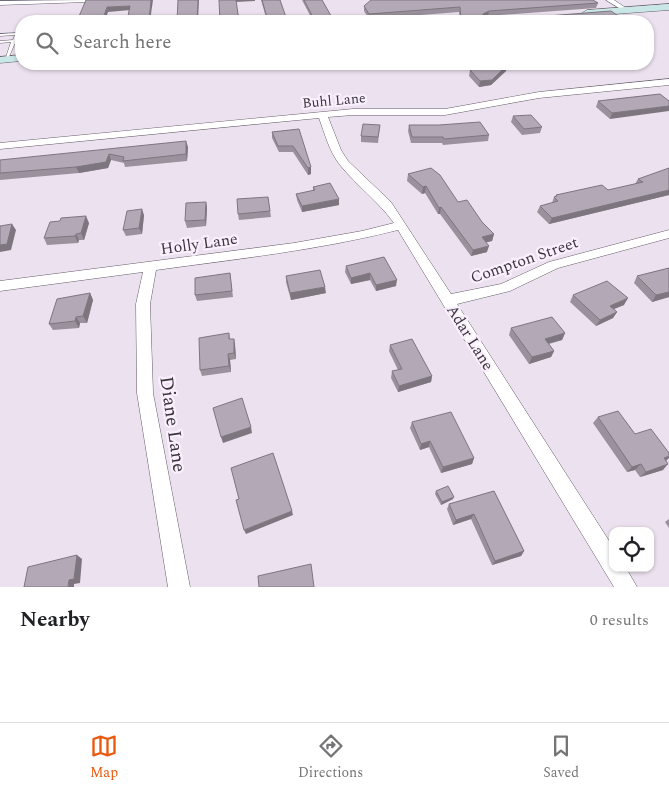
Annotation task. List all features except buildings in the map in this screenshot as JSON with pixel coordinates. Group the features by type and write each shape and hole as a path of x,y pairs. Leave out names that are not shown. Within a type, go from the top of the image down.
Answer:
{"street":[{"path":"1,2 38,4 87,0"},
{"path":"609,0 626,10"},
{"path":"577,14 669,7"},
{"name":"Buhl Lane","path":"0,146 372,111 445,112 539,95 669,82"},
{"name":"Adar Lane","path":"322,115 336,150 344,163 387,205 401,225 609,559"},
{"name":"Holly Lane","path":"0,286 294,247 362,235 401,225"},
{"name":"Compton Street","path":"448,300 480,295 505,288 554,265 669,235"},
{"name":"Diane Lane","path":"150,266 143,304 145,393 179,587"},
{"name":"Adar Lane","path":"617,572 626,587"}],"lane":[{"path":"0,36 15,34"},
{"path":"0,42 14,41"},
{"path":"3,60 14,41"}]}
